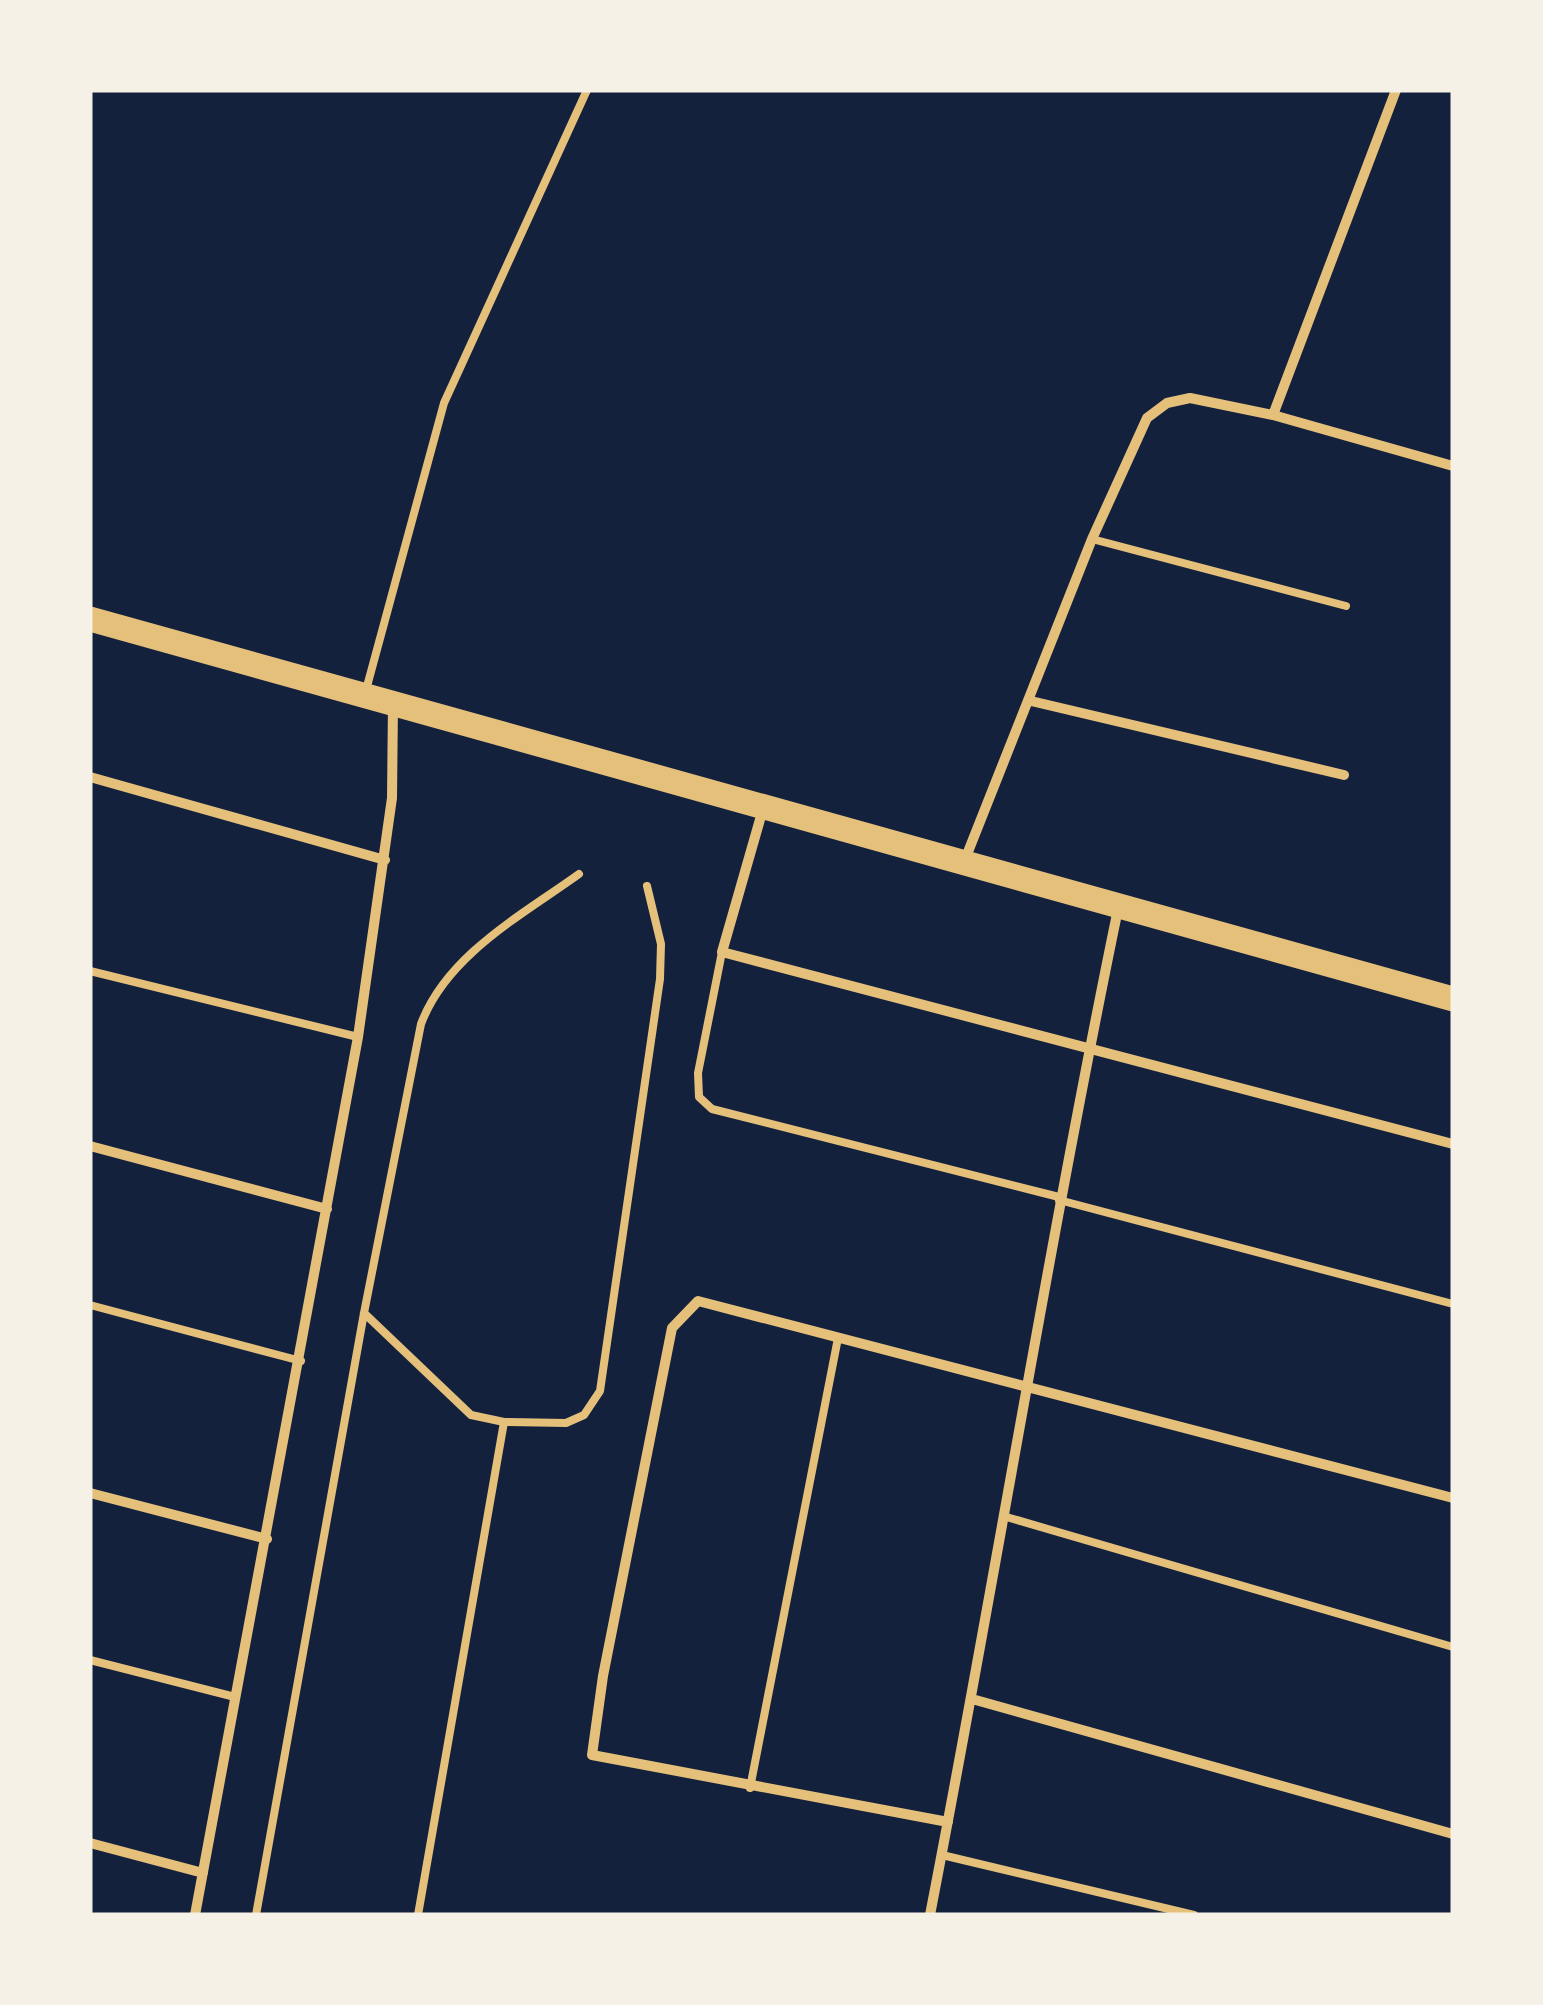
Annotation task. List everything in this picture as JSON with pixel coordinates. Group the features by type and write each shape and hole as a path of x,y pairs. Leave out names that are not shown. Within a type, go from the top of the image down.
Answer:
{"main road":[{"path":"90,619 1453,998"}],"street":[{"path":"1273,415 1396,90"},
{"path":"964,863 1092,539 1146,418 1166,403 1190,398 1273,415 1453,466"},
{"path":"1031,701 1344,774"},
{"path":"195,1915 358,1037 392,798 394,702"},
{"path":"90,777 385,860"},
{"path":"763,808 722,952 1453,1144"},
{"path":"930,1915 972,1699 1059,1198 1119,906"},
{"path":"90,1146 327,1209"},
{"path":"948,1822 750,1788 592,1755 590,1748 672,1328 698,1301 1453,1498"},
{"path":"90,1493 267,1540"},
{"path":"972,1699 1453,1834"},
{"path":"90,1843 203,1872"}],"lane":[{"path":"365,694 444,403 587,90"},
{"path":"1092,539 1346,606"},
{"path":"256,1915 364,1313 421,1024 430,1001 486,941 579,874"},
{"path":"364,1313 472,1415 504,1422 566,1423 584,1415 600,1392 660,979 661,944 647,886"},
{"path":"722,952 698,1072 698,1097 712,1110 1453,1304"},
{"path":"90,971 358,1037"},
{"path":"90,1305 300,1361"},
{"path":"750,1788 838,1338"},
{"path":"418,1915 504,1422"},
{"path":"1003,1516 1453,1648"},
{"path":"90,1660 236,1697"},
{"path":"942,1854 1194,1915"}]}
